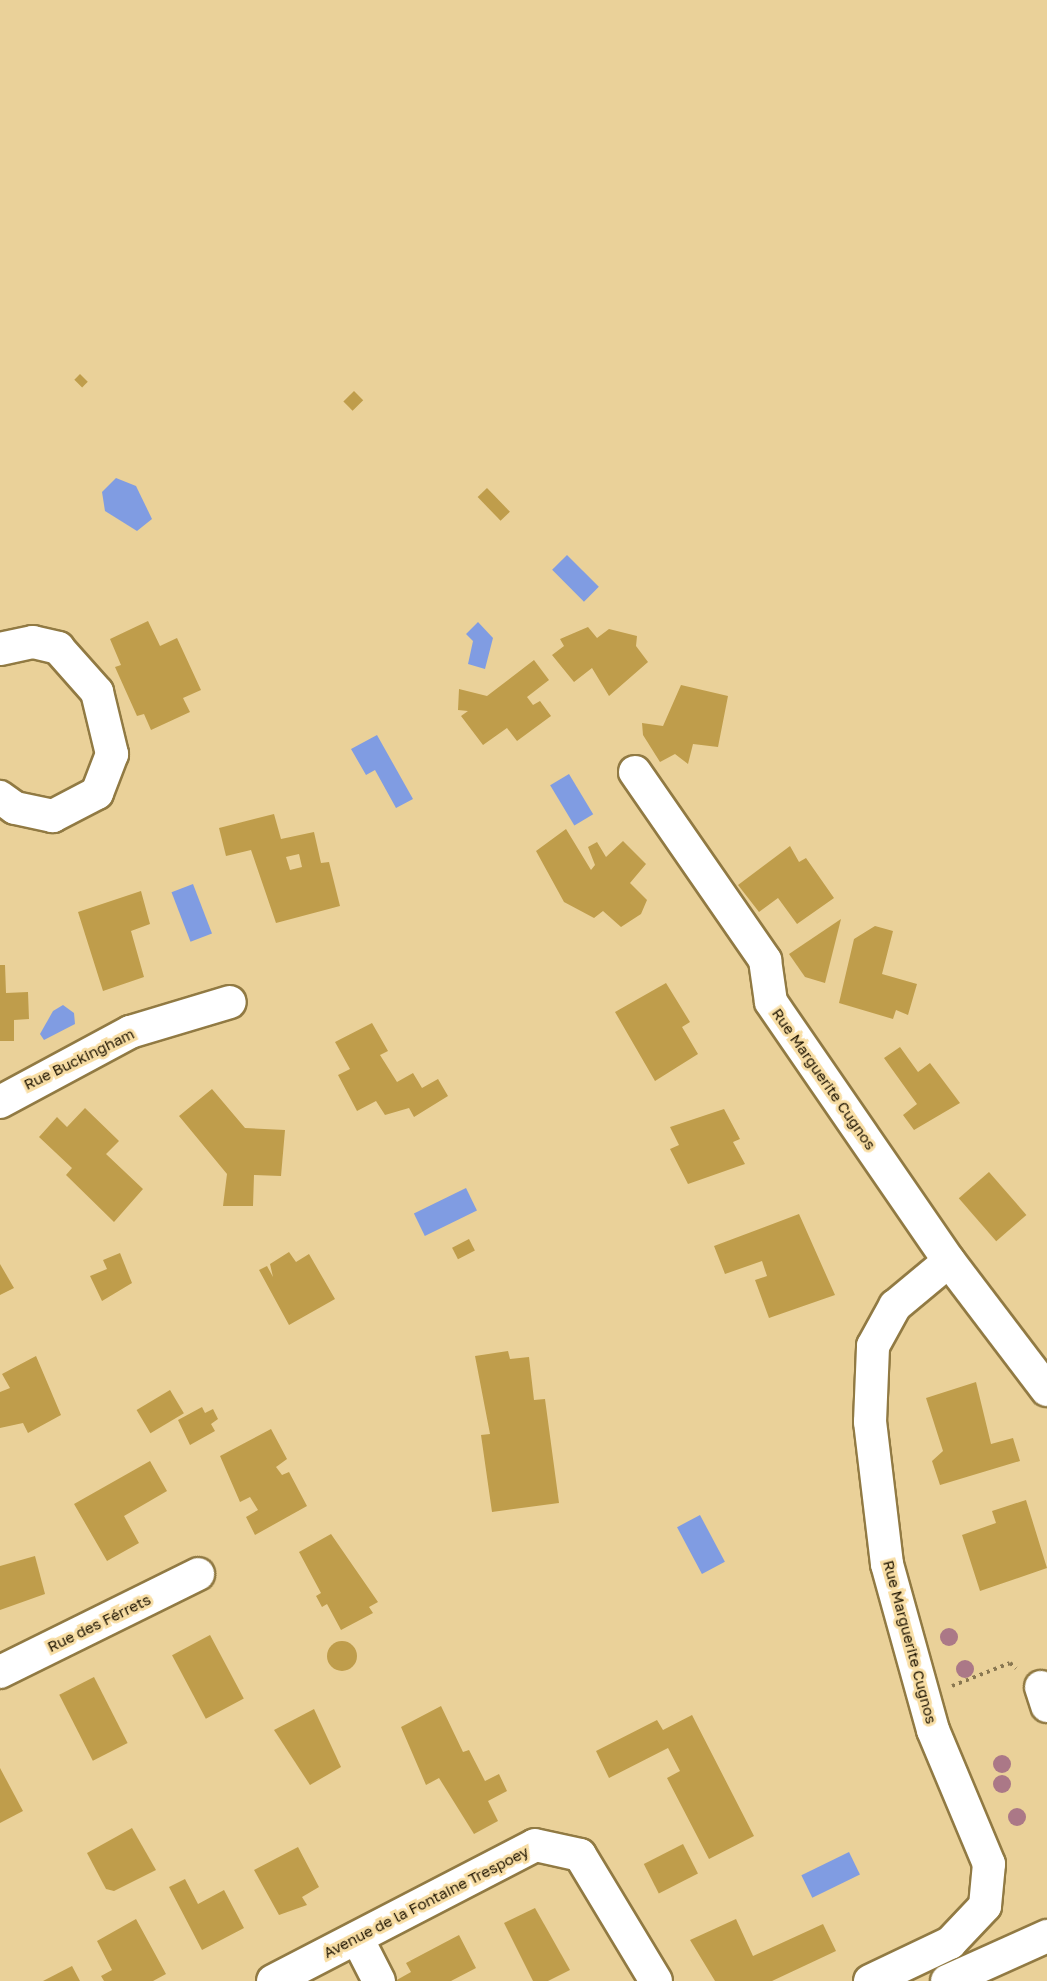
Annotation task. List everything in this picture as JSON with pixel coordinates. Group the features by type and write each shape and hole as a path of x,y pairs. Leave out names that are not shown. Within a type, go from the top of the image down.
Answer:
{"street":[{"path":"0,649 33,642 58,648 97,692 112,754 97,793 53,816 15,808 0,797"},
{"name":"Rue Marguerite Cugnos","path":"635,772 765,960 771,1002 949,1261 1047,1390"},
{"name":"Rue Buckingham","path":"0,1102 130,1032 230,1002"},
{"name":"Rue Marguerite Cugnos","path":"870,1981 950,1943 985,1906 988,1864 924,1696 887,1564 870,1422 873,1346 895,1306 949,1261"},
{"name":"Rue des Férrets","path":"0,1672 198,1574"},
{"name":"Avenue de la Fontaine Trespoey","path":"273,1981 535,1845 580,1855 656,1981"},
{"path":"947,1981 1047,1936"},
{"path":"357,1938 379,1981"}],"path":[{"path":"924,1696 1010,1664 1044,1696"}],"water":[{"path":"116,478 136,486 152,519 137,531 105,511 102,492"},
{"path":"567,555 599,587 584,602 552,570"},
{"path":"478,622 493,638 485,669 468,664 473,641 466,634"},
{"path":"377,735 413,799 396,808 375,770 366,775 351,749"},
{"path":"569,774 593,814 574,826 550,785"},
{"path":"193,884 212,933 191,942 172,892"},
{"path":"63,1005 74,1013 75,1024 44,1040 40,1034 53,1011"},
{"path":"466,1188 477,1210 425,1236 414,1213"},
{"path":"700,1515 725,1562 702,1574 677,1527"},
{"path":"849,1852 860,1874 812,1898 801,1875"}],"building":[{"path":"80,374 88,382 82,387 74,380"},
{"path":"354,391 363,400 353,411 343,402"},
{"path":"487,488 510,512 501,521 478,497"},
{"path":"148,621 160,646 177,638 201,690 183,698 190,712 151,730 144,714 137,716 115,667 121,665 110,639"},
{"path":"588,627 597,638 609,629 637,636 636,646 648,662 609,696 592,668 574,682 552,655 564,646 560,639"},
{"path":"534,660 549,680 527,697 533,705 540,701 551,716 517,741 507,728 483,745 461,716 468,711 458,710 459,689 487,696"},
{"path":"681,685 728,696 718,747 693,744 688,764 675,754 660,762 643,735 642,723 663,726"},
{"path":"274,814 281,839 314,832 321,863 329,862 340,906 276,923 251,850 226,856 219,828","holes":["299,854 302,867 290,870 286,857"]},
{"path":"566,829 591,870 595,865 588,847 597,842 606,857 623,841 646,864 630,883 647,900 641,914 621,927 603,911 594,918 564,902 536,851"},
{"path":"790,846 799,862 806,858 834,898 797,924 778,898 759,912 738,885"},
{"path":"141,891 150,924 131,931 144,977 103,991 78,912"},
{"path":"841,919 825,983 805,977 789,954"},
{"path":"875,926 893,931 882,974 917,984 908,1015 896,1010 893,1019 839,1003 854,939"},
{"path":"0,965 5,965 6,993 28,992 29,1019 14,1020 14,1041 0,1041"},
{"path":"666,983 690,1022 682,1027 698,1054 655,1081 615,1012"},
{"path":"372,1023 388,1051 380,1055 397,1082 413,1073 422,1088 438,1079 448,1096 414,1117 409,1108 385,1115 376,1101 357,1111 338,1075 350,1069 335,1042"},
{"path":"900,1047 918,1072 930,1063 960,1103 914,1130 903,1115 917,1104 884,1058"},
{"path":"212,1089 245,1128 285,1130 281,1176 254,1175 253,1206 223,1206 227,1174 179,1116"},
{"path":"85,1108 119,1141 106,1154 143,1189 114,1222 66,1175 72,1168 39,1137 57,1117 67,1127"},
{"path":"724,1109 740,1139 733,1142 745,1164 688,1184 670,1149 679,1145 670,1127"},
{"path":"989,1172 1026,1215 996,1241 959,1198"},
{"path":"799,1214 835,1295 769,1318 755,1280 767,1276 762,1261 725,1274 714,1246"},
{"path":"469,1239 475,1251 458,1259 452,1248"},
{"path":"289,1252 296,1262 309,1254 335,1299 289,1325 259,1270 267,1266 273,1277 270,1264"},
{"path":"120,1253 132,1283 102,1301 90,1276 107,1269 103,1260"},
{"path":"0,1264 14,1288 0,1295"},
{"path":"508,1351 510,1359 529,1357 534,1400 545,1399 559,1503 492,1512 481,1435 490,1434 475,1356"},
{"path":"36,1356 61,1415 28,1433 23,1423 0,1428 0,1392 10,1388 2,1374"},
{"path":"976,1382 991,1444 1013,1438 1020,1461 940,1485 932,1461 943,1451 926,1398"},
{"path":"170,1390 184,1413 150,1433 137,1410"},
{"path":"202,1407 205,1413 213,1409 218,1419 211,1424 215,1431 190,1445 178,1420"},
{"path":"271,1429 287,1459 276,1467 282,1475 289,1472 307,1506 255,1535 246,1517 258,1510 250,1497 240,1502 220,1456"},
{"path":"150,1461 167,1491 124,1516 139,1543 107,1561 74,1504"},
{"path":"1026,1500 1047,1568 980,1591 962,1535 996,1523 992,1511"},
{"path":"331,1534 378,1602 369,1607 373,1613 341,1630 327,1604 322,1607 316,1596 321,1593 299,1552"},
{"path":"35,1556 45,1594 0,1610 0,1566"},
{"path":"210,1635 244,1699 206,1719 172,1655"},
{"path":"342,1641 353,1645 357,1656 353,1667 342,1671 331,1667 327,1656 331,1645"},
{"path":"94,1677 128,1743 93,1761 59,1695"},
{"path":"441,1706 463,1752 469,1750 485,1781 499,1774 507,1791 488,1801 498,1821 474,1834 439,1778 426,1785 401,1727"},
{"path":"314,1709 341,1767 310,1785 274,1730"},
{"path":"692,1715 754,1836 709,1859 667,1778 680,1771 668,1748 609,1778 596,1751 657,1720 663,1730"},
{"path":"0,1768 23,1811 0,1823"},
{"path":"132,1828 156,1870 114,1891 106,1889 87,1853"},
{"path":"683,1844 698,1873 659,1893 644,1864"},
{"path":"298,1847 319,1887 302,1897 307,1905 279,1915 254,1870"},
{"path":"185,1879 198,1904 224,1890 244,1928 202,1950 169,1887"},
{"path":"535,1908 570,1970 548,1981 533,1981 504,1923"},
{"path":"136,1919 166,1974 153,1981 104,1981 101,1976 112,1970 97,1941"},
{"path":"736,1919 753,1956 823,1924 836,1951 772,1981 715,1981 690,1940"},
{"path":"459,1935 476,1968 451,1981 395,1981 411,1972 406,1963"},
{"path":"72,1966 80,1981 43,1981"}]}
